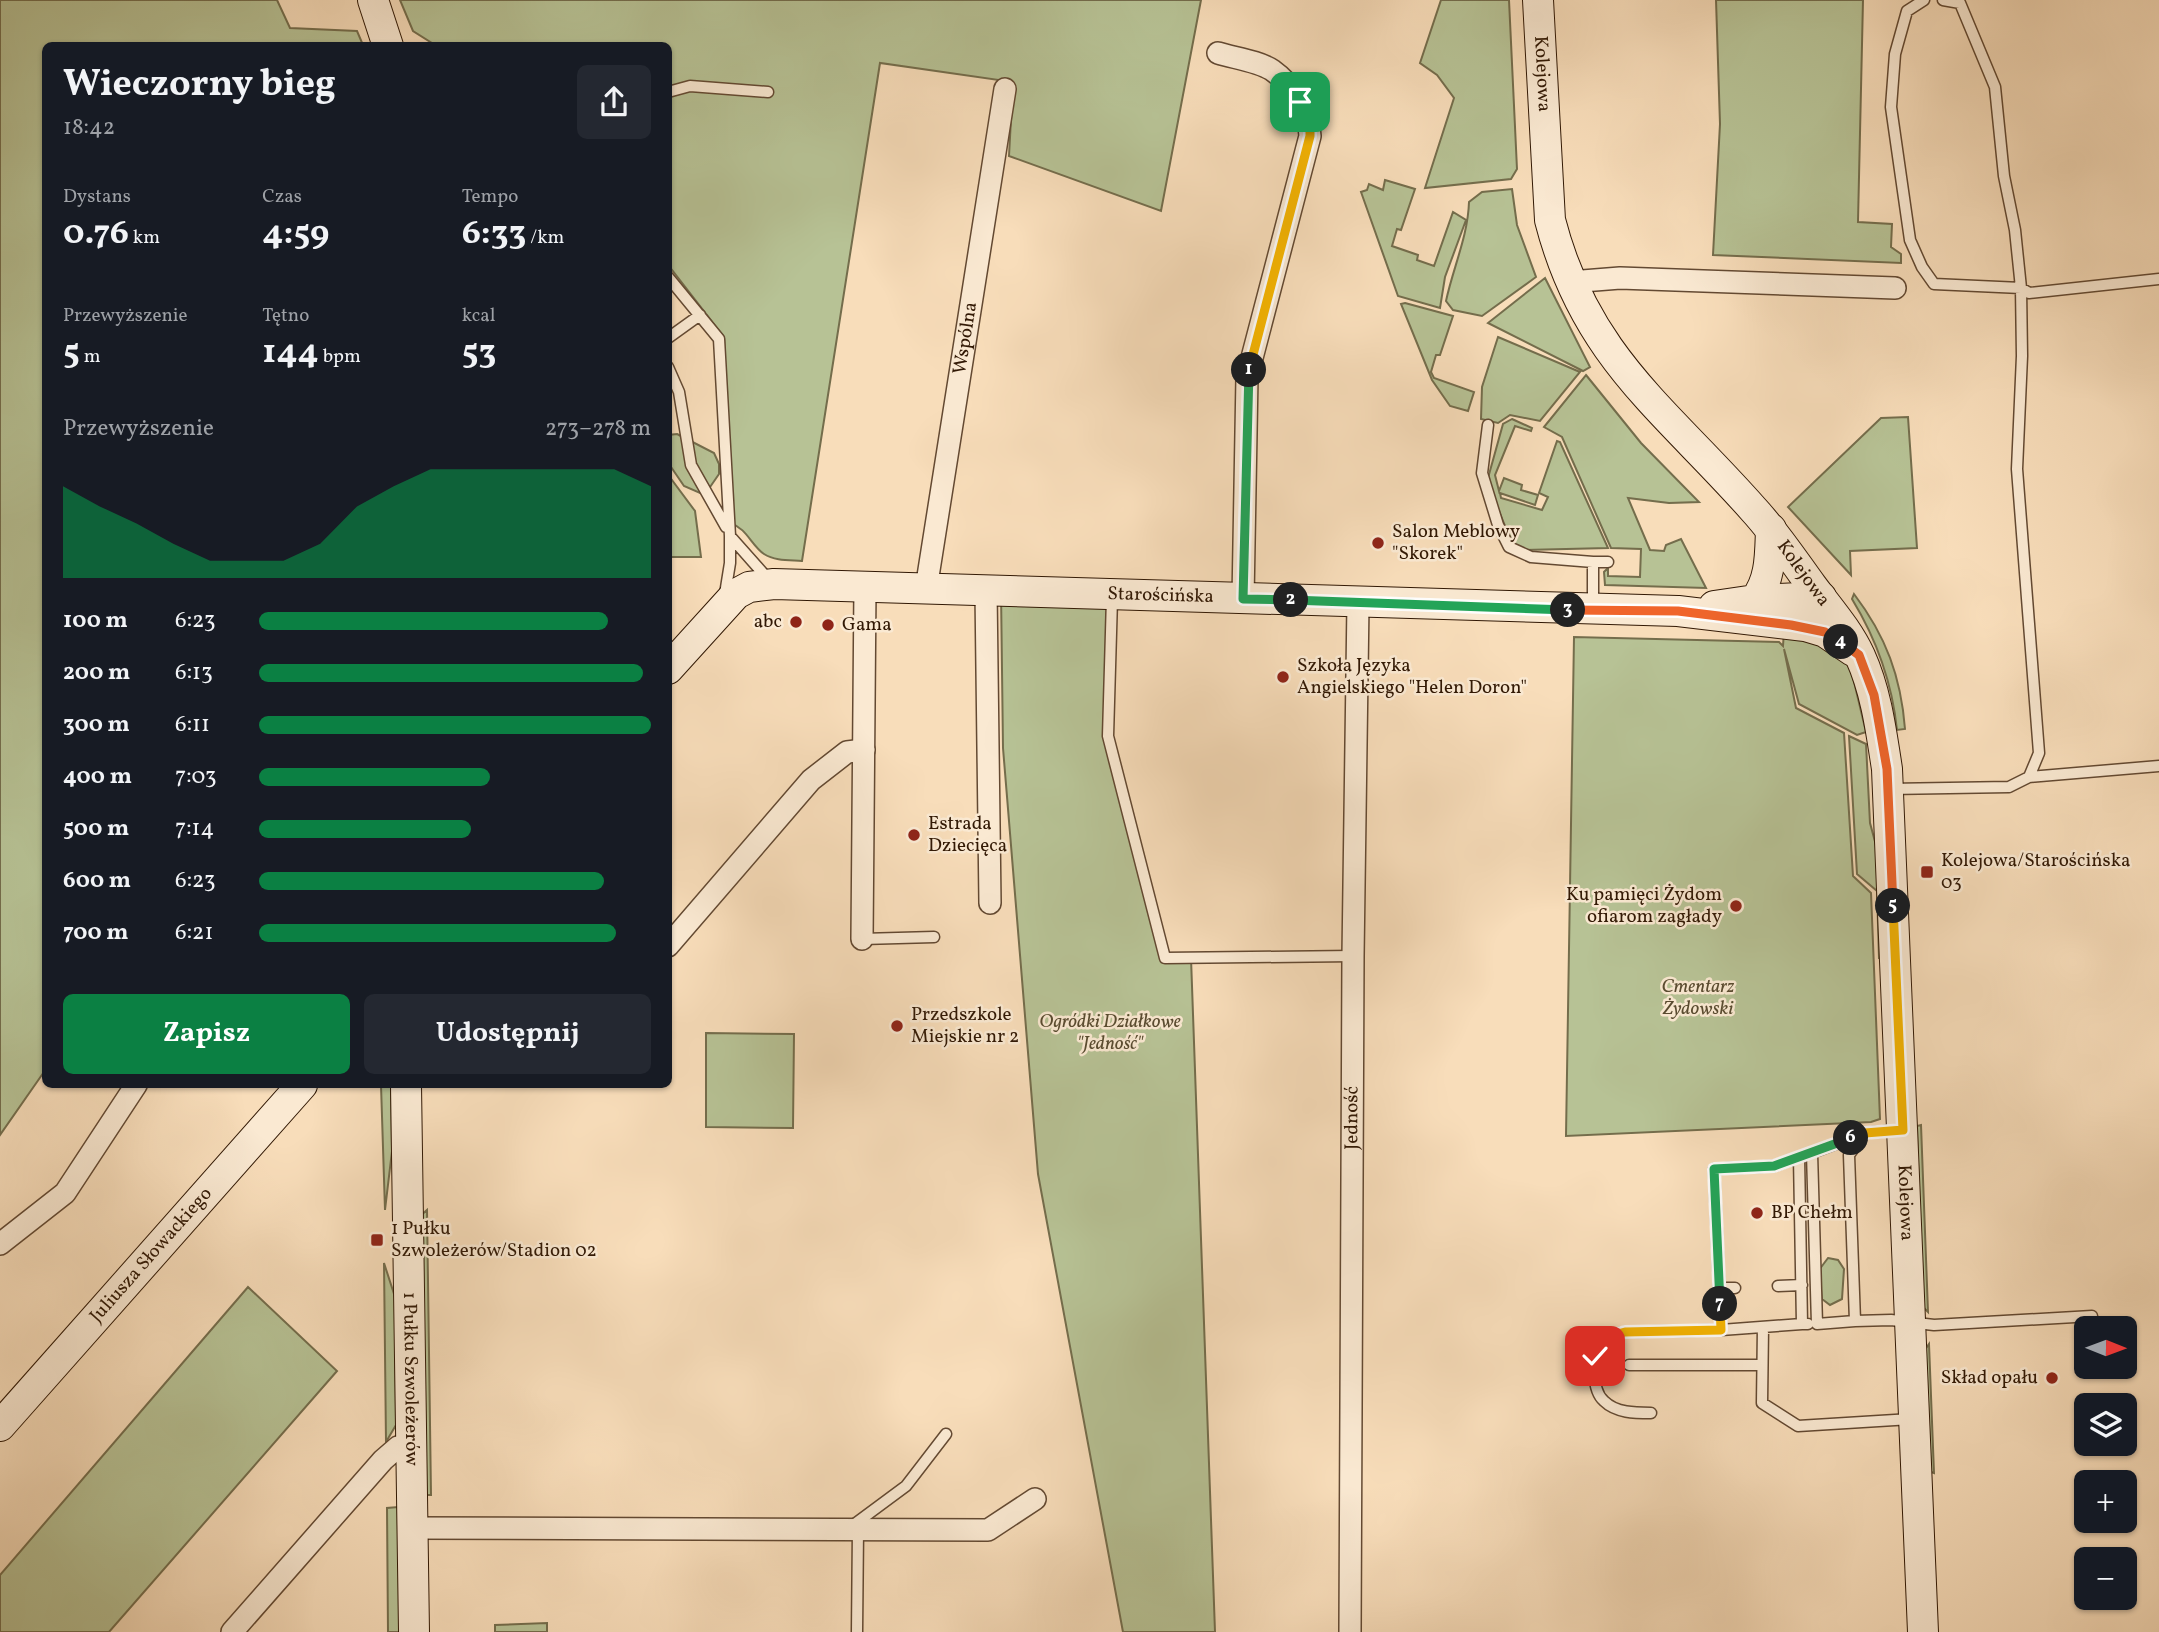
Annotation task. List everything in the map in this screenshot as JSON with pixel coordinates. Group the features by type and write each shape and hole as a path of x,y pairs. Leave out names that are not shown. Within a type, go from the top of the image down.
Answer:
{"street":[{"path":"373,0 386,37"},
{"name":"Kolejowa","path":"1538,0 1549,220 1570,282 1588,320 1615,360 1771,530 1836,616 1859,655 1874,695 1888,789 1923,1632"},
{"path":"1218,53 1270,69 1300,102 1310,120 1310,136 1247,377 1243,599"},
{"name":"Wspólna","path":"926,589 1004,89"},
{"path":"1570,282 1620,278 1895,288"},
{"path":"1755,600 1765,586 1769,570 1771,530"},
{"path":"672,665 736,594 761,586"},
{"name":"Starościńska","path":"761,586 865,587 1593,611 1678,611 1791,625 1825,632 1859,655"},
{"path":"862,939 865,587"},
{"path":"986,591 990,903"},
{"path":"1678,611 1755,600 1821,597"},
{"path":"1791,625 1814,609 1821,597"},
{"name":"Jedność","path":"1350,1632 1353,956 1359,603"},
{"path":"672,941 811,780 847,752 864,750"},
{"path":"0,1244 65,1193 134,1088"},
{"name":"Juliusza Słowackiego","path":"0,1426 299,1088"},
{"name":"1 Pułku Szwoleżerów","path":"406,1088 414,1632"},
{"path":"232,1632 383,1460 398,1447 411,1444"},
{"path":"412,1528 988,1530 1035,1499"}],"lane":[{"path":"1924,0 1907,11 1895,54 1891,107 1910,240 1922,268 1934,284 2021,288 2029,293 2159,279"},
{"path":"1943,0 1960,3 1995,87 2021,288 2022,356 2017,469 2039,753 2029,777"},
{"path":"672,91 690,86 768,92"},
{"path":"672,281 719,339 730,536 730,563 722,609"},
{"path":"672,335 699,315"},
{"path":"672,375 679,392 691,465 761,586"},
{"path":"1488,425 1482,473 1497,525 1509,547 1531,557 1608,562"},
{"path":"1593,562 1593,611"},
{"path":"1112,595 1108,736 1165,958 1353,956"},
{"path":"1888,789 2009,787 2029,777 2159,766"},
{"path":"862,939 934,937"},
{"path":"1721,1330 1714,1169 1774,1166 1865,1133 1903,1130"},
{"path":"1855,1321 1849,1155 1865,1133"},
{"path":"1812,1153 1817,1324"},
{"path":"1799,1157 1802,1324"},
{"path":"1778,1286 1802,1285"},
{"path":"1719,1288 1735,1287"},
{"path":"1651,1413 1634,1413 1604,1402 1597,1391 1595,1356 1600,1343 1610,1336 1625,1332 1721,1330 1855,1321 1934,1325 2074,1317"},
{"path":"1763,1327 1762,1403 1798,1426 1915,1419"},
{"path":"1629,1365 1762,1365"},
{"path":"857,1632 853,1529 906,1486 946,1434"}],"green space":[{"path":"0,0 277,0 290,28 357,31 362,42 42,42 42,1075 0,1135"},
{"path":"400,0 1201,0 1161,211 1009,156 1013,82 880,63 802,561 778,559 764,554 741,529 732,524 724,337 672,270 672,42 430,42 413,31"},
{"path":"1441,0 1509,0 1517,169 1511,179 1425,188 1454,98 1437,75 1420,63"},
{"path":"1716,0 1863,0 1858,222 1892,224 1891,247 1901,254 1901,263 1713,255 1720,124"},
{"path":"1385,180 1415,189 1401,230 1397,229 1392,246 1418,255 1417,260 1434,266 1453,212 1466,220 1445,277 1440,308 1398,296 1361,192 1367,190 1369,184 1383,190"},
{"path":"1512,189 1517,225 1536,277 1482,316 1453,310 1446,301 1463,240 1469,202 1482,192"},
{"path":"1545,278 1590,367 1583,371 1488,323"},
{"path":"1401,304 1453,316 1440,355 1436,355 1431,372 1434,378 1474,392 1468,411 1450,406 1432,380"},
{"path":"1498,337 1580,372 1540,421 1510,415 1498,423 1481,419 1482,387"},
{"path":"1586,375 1641,443 1699,502 1669,503 1628,498 1650,550 1664,551 1666,545 1681,539 1706,588 1605,585 1604,572 1608,568 1608,576 1640,577 1641,549 1611,548 1562,437 1544,427"},
{"path":"1908,417 1917,548 1850,551 1851,575 1788,507 1881,418"},
{"path":"1512,419 1532,428 1531,431 1515,426 1495,475 1499,491 1504,478 1522,485 1521,490 1538,495 1535,505 1500,493 1501,498 1542,510 1548,497 1539,493 1557,441 1560,442 1608,548 1523,550 1512,543 1489,487 1488,478 1503,424"},
{"path":"677,434 714,453 719,464 719,474 708,490 700,493 684,486 672,468 672,435"},
{"path":"672,480 695,511 701,557 672,557"},
{"name":"Ogródki Działkowe \"Jedność\"","path":"1001,591 1112,595 1108,736 1165,958 1191,958 1215,1632 1123,1632 1038,1174 1003,748"},
{"path":"1854,594 1875,626 1890,658 1900,692 1905,729 1897,730 1882,662 1852,599"},
{"name":"Cmentarz Żydowski","path":"1784,631 1800,631 1850,665 1866,732 1857,735 1799,704 1784,649 1796,708 1844,733 1853,876 1871,893 1880,1119 1871,1122 1566,1136 1574,637 1779,642 1783,646"},
{"path":"1849,736 1866,744 1870,823 1880,860 1887,958 1879,958 1877,891 1857,874"},
{"path":"706,1033 794,1034 793,1128 706,1127"},
{"path":"381,1088 391,1088 392,1151 385,1210"},
{"path":"1921,1125 1928,1312 1922,1306 1917,1126"},
{"path":"427,1210 431,1495 423,1495 419,1217"},
{"path":"1828,1258 1838,1260 1844,1269 1842,1299 1830,1305 1822,1299 1819,1270"},
{"path":"384,1263 395,1297 396,1425 386,1442"},
{"path":"248,1287 337,1371 109,1632 0,1632 0,1575"},
{"path":"1929,1344 1934,1473 1931,1472 1924,1351"},
{"path":"398,1507 400,1632 388,1632 387,1508"},
{"path":"547,1623 547,1632 495,1632 495,1625"}],"place":[{"name":"Salon Meblowy \"Skorek\"","path":"1378,543"},
{"name":"abc","path":"796,622"},
{"name":"Gama","path":"828,625"},
{"name":"Szkoła Języka Angielskiego \"Helen Doron\"","path":"1283,677"},
{"name":"Estrada Dziecięca","path":"914,835"},
{"name":"Kolejowa/Starościńska 03","path":"1927,872"},
{"name":"Ku pamięci Żydom ofiarom zagłady","path":"1736,906"},
{"name":"Przedszkole Miejskie nr 2","path":"897,1026"},
{"name":"BP Chełm","path":"1757,1213"},
{"name":"1 Pułku Szwoleżerów/Stadion 02","path":"377,1240"},
{"name":"Skład opału","path":"2052,1378"}],"route":[{"path":"1300,102 1310,120 1310,136 1247,377 1243,599 1593,611 1678,611 1805,626 1825,632 1859,655 1874,695 1887,769 1903,1130 1865,1133 1774,1166 1714,1169 1721,1330 1625,1332 1610,1336 1600,1343 1595,1356"}]}
